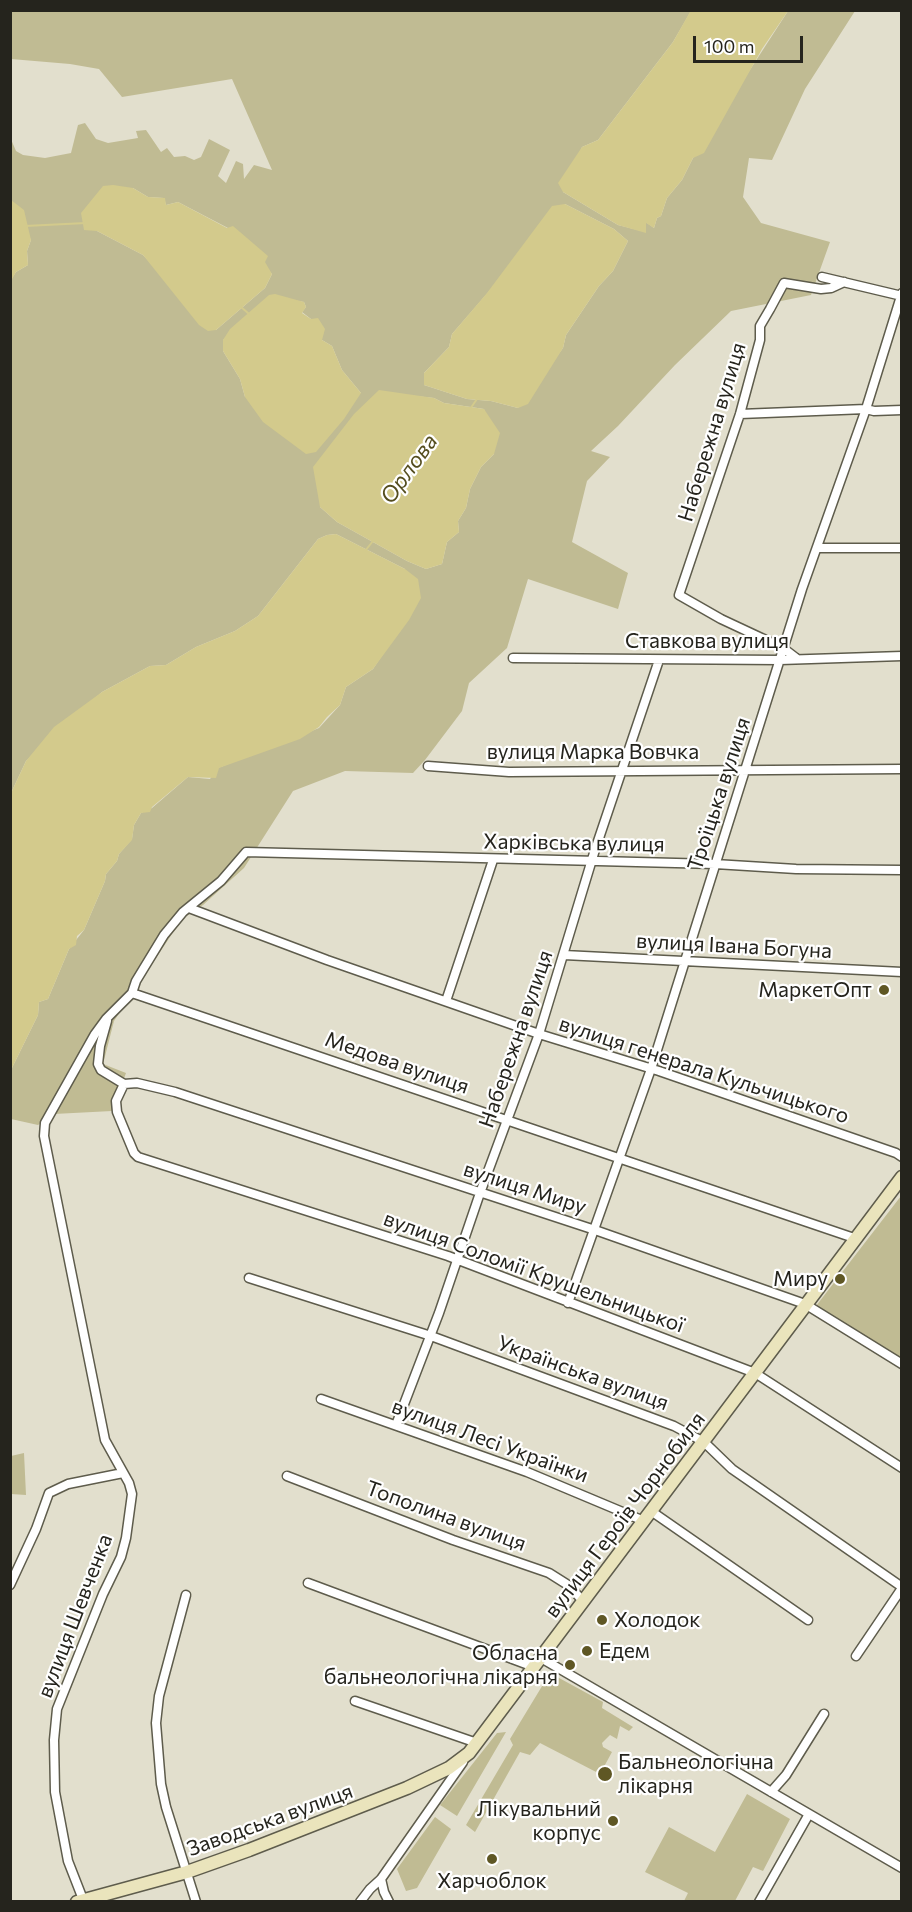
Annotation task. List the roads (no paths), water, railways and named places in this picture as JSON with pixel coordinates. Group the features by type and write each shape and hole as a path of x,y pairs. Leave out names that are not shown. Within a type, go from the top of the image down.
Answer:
{"street":[{"path":"822,277 901,295"},
{"name":"Набережна вулиця","path":"783,648 721,619 679,595 740,414 760,340 760,326 784,283 822,289 844,282"},
{"name":"Троїцька вулиця","path":"568,1303 651,1069 802,589 866,409 901,295"},
{"path":"740,414 866,409 902,410"},
{"path":"817,548 902,548"},
{"path":"783,648 796,658"},
{"name":"Ставкова вулиця","path":"513,658 780,660 902,656"},
{"name":"Набережна вулиця","path":"396,1425 459,1260 480,1193 540,1034 592,863 659,660"},
{"name":"вулиця Марка Вовчка","path":"428,766 509,772 902,769"},
{"name":"Харківська вулиця","path":"189,908 221,881 246,852 592,863 715,864 796,869 902,870"},
{"path":"446,1001 493,860"},
{"path":"124,1084 101,1070 98,1064 108,1016 132,993 136,981 164,935 189,908"},
{"name":"вулиця генерала Кульчицького","path":"189,908 327,960 540,1034 651,1069 902,1157"},
{"name":"вулиця Івана Богуна","path":"564,955 902,972"},
{"name":"Медова вулиця","path":"132,993 854,1238"},
{"name":"вулиця Шевченка","path":"82,1901 68,1861 55,1792 57,1709 103,1594 121,1557 132,1494 129,1483 105,1440 44,1136 45,1123 50,1112 95,1034 108,1016"},
{"name":"вулиця Миру","path":"124,1084 137,1083 175,1092 594,1230 805,1305 902,1364"},
{"name":"вулиця Соломії Крушельницької","path":"124,1084 118,1095 117,1112 134,1153 147,1161 255,1193 459,1260 755,1374 902,1468"},
{"name":"вулиця Героїв Чорнобиля","path":"360,1902 381,1879 469,1753 902,1177"},
{"name":"Українська вулиця","path":"249,1278 431,1336 674,1426 704,1442 732,1469 902,1588"},
{"name":"вулиця Лесі Українки","path":"321,1399 648,1516 808,1620"},
{"path":"10,1585 36,1529 49,1493 68,1484 123,1473"},
{"name":"Тополина вулиця","path":"287,1476 453,1540 549,1573 568,1585 584,1602"},
{"path":"308,1583 538,1663 771,1792 902,1868"},
{"path":"856,1656 902,1588"},
{"path":"186,1595 159,1696 156,1723 161,1784 166,1807 196,1902"},
{"path":"356,1701 477,1743"},
{"path":"771,1792 786,1775 824,1714"},
{"name":"Заводська вулиця","path":"82,1901 187,1872 249,1850 407,1788 448,1768 469,1753"},
{"path":"759,1902 810,1814"},
{"path":"381,1879 389,1902"}],"water":[{"path":"691,10 788,11 762,49 704,153 693,158 682,180 667,198 654,228 646,223 646,233 618,225 563,192 558,183 582,147 598,140 673,42"},
{"path":"103,186 133,188 148,197 165,198 166,205 178,202 227,228 233,226 268,256 265,262 272,274 265,288 216,330 208,331 199,325 143,255 97,231 84,230 81,213"},
{"path":"11,200 24,210 31,240 27,251 28,265 16,272 11,281"},
{"path":"565,204 614,229 628,241 613,271 599,286 566,335 563,348 528,404 518,408 491,401 467,399 424,385 424,373 449,347 452,334 487,293 552,206"},
{"path":"275,294 304,302 306,307 302,313 311,319 318,318 325,329 322,340 332,346 342,370 361,393 344,419 316,452 306,454 263,422 245,397 240,379 223,351 223,340 230,329 269,295"},
{"path":"379,390 434,398 444,403 484,409 500,433 494,454 481,467 470,489 466,508 458,521 459,532 447,542 442,564 426,569 337,522 320,507 313,467 354,414"},
{"path":"336,534 405,569 418,579 421,598 409,620 373,669 346,687 340,705 319,727 300,739 219,768 216,778 188,777 152,807 150,812 141,813 134,825 132,840 119,854 117,861 106,874 84,930 77,936 76,945 69,949 48,999 39,1002 38,1015 11,1070 11,793 26,761 54,727 102,692 150,666 166,665 196,647 235,631 258,616 318,539"}],"waterway":[{"path":"25,226 86,223"},
{"path":"240,306 249,314"},
{"name":"Орлова","path":"470,409 477,399"},
{"name":"Орлова","path":"365,551 373,541"}],"place":[{"name":"МаркетОпт","path":"884,990"},
{"name":"Миру","path":"840,1279"},
{"name":"Холодок","path":"602,1620"},
{"name":"Едем","path":"587,1651"},
{"name":"Обласна бальнеологічна лікарня","path":"570,1665"},
{"name":"Бальнеологічна лікарня","path":"605,1774"},
{"name":"Лікувальний корпус","path":"613,1821"},
{"name":"Харчоблок","path":"492,1859"}]}
